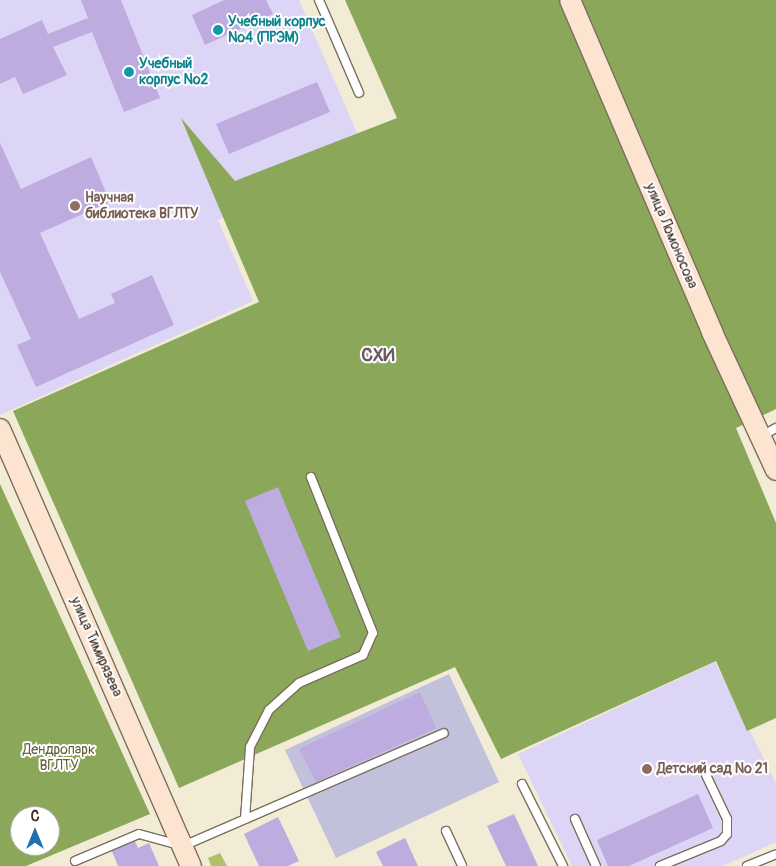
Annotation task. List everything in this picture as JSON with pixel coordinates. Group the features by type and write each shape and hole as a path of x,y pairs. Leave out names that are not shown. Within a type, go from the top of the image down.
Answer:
{"main road":[{"name":"улица Ломоносова","path":"570,0 712,332 768,433 776,470"},
{"name":"улица Тимирязева","path":"0,429 192,866"}],"lane":[{"path":"319,0 359,93"},
{"path":"245,819 250,747 269,710 298,684 363,655 373,633 311,477"},
{"path":"75,861 139,834 183,846 444,733"},
{"path":"660,866 721,840 727,834 727,819 706,775"},
{"path":"522,784 563,866"},
{"path":"575,819 596,866"},
{"path":"446,831 462,866"},
{"path":"747,866 776,854"}],"shaded area":[{"path":"0,0 299,0 366,153 218,220 253,301 0,415"},
{"name":"Детский сад № 21","path":"715,662 776,783 776,842 723,866 572,866 518,754"},
{"path":"449,674 499,782 336,858 285,750"}],"green space":[{"path":"345,0 776,0 776,409 736,428 776,523 776,718 747,731 716,661 501,759 455,667 179,788 13,411 259,302 181,118 235,181 397,118"},
{"name":"Дендропарк ВГЛТУ","path":"0,484 150,814 60,852 60,806 10,806 10,856 50,856 26,866 0,866"},
{"path":"220,853 227,866 211,866 208,858"}],"building":[{"name":"Учебный корпус №2","path":"81,0 121,0 160,98 124,112 92,32 53,47 67,75 23,94 15,77 0,84 0,39 42,20 48,34 88,18"},
{"name":"Учебный корпус №4 (ПРЭМ)","path":"224,0 266,0 273,14 205,45 192,15"},
{"path":"317,82 330,112 229,154 216,124"},
{"path":"0,143 21,189 91,157 110,202 40,233 79,319 115,303 111,294 152,275 174,325 36,387 17,345 31,339 0,272"},
{"path":"278,487 341,637 308,651 245,501"},
{"path":"420,692 436,728 316,782 299,749"},
{"path":"698,794 713,828 629,866 608,866 597,840"},
{"path":"514,814 538,866 506,866 487,826"},
{"path":"278,817 299,861 288,866 259,866 244,834"},
{"path":"405,838 418,866 383,866 376,852"},
{"path":"134,839 138,848 149,843 159,866 118,866 111,849"}],"place":[{"name":"Учебный корпус №4 (ПРЭМ)","path":"218,30"},
{"name":"Учебный корпус №2","path":"129,72"},
{"name":"Научная библиотека ВГЛТУ","path":"75,206"},
{"name":"Детский сад № 21","path":"647,769"}],"district":[{"name":"СХИ","path":"378,356"}]}
